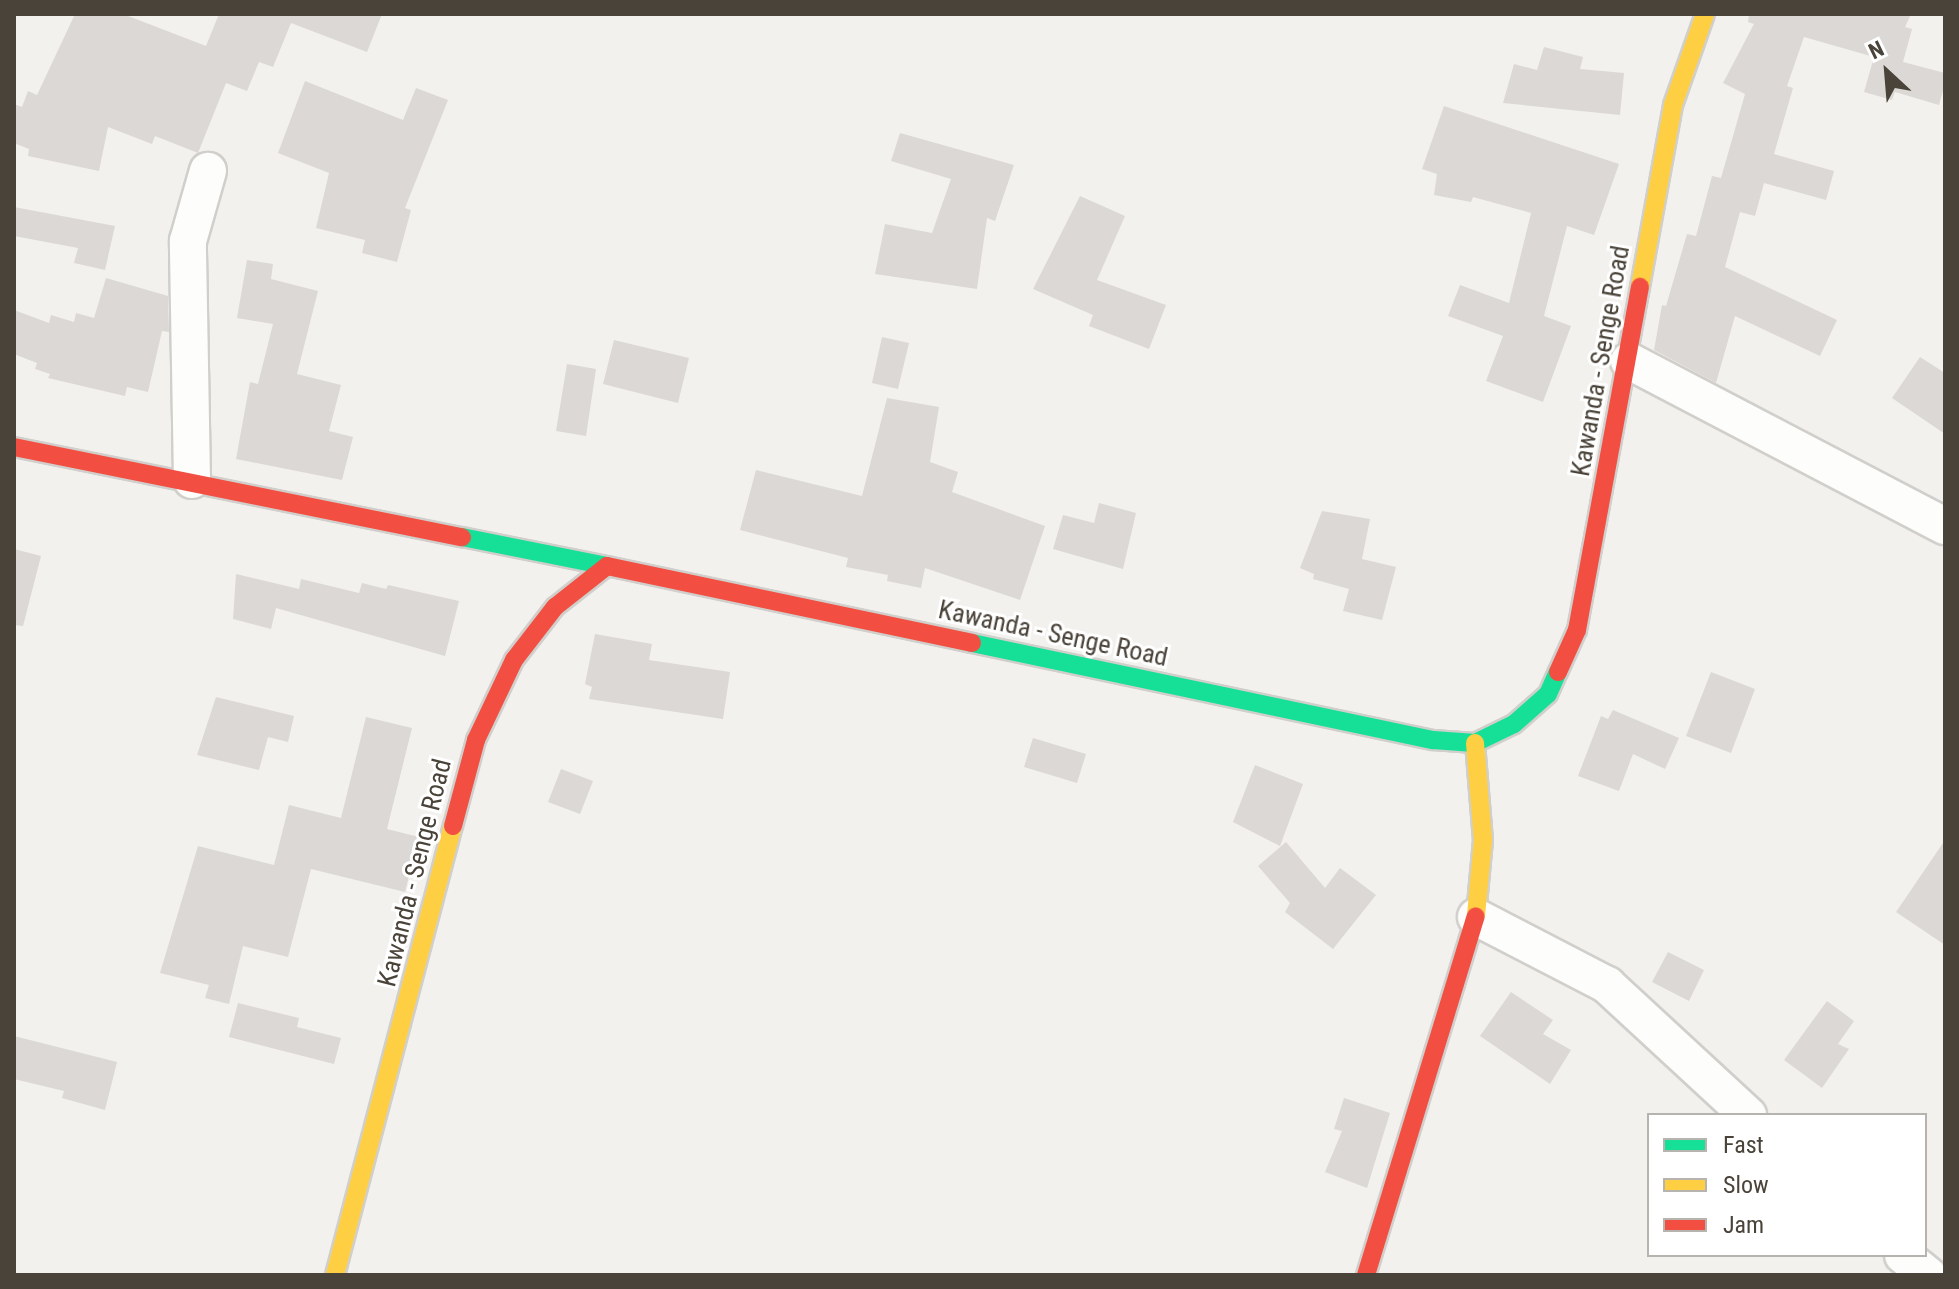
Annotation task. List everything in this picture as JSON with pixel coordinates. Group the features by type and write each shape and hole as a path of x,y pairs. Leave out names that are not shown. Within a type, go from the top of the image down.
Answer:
{"street":[{"name":"Kawanda - Senge Road","path":"335,1275 476,740 514,660 555,607 607,566 1433,740 1475,743 1514,724 1548,694 1564,668 1577,630 1629,361 1673,105 1705,14"},
{"path":"192,480 188,241 208,171"},
{"path":"1629,361 1945,526"},
{"path":"14,447 192,480 607,566"},
{"path":"1366,1275 1476,917 1483,840 1475,743"},
{"path":"1476,917 1607,985 1746,1113"},
{"path":"1906,1257 1928,1275"}],"building":[{"path":"75,14 123,14 206,46 219,14 382,14 367,52 291,23 273,67 259,62 247,91 226,83 198,153 155,136 152,144 108,127 99,171 28,156 29,149 14,143 14,104 22,107 28,91 37,95"},
{"path":"1749,14 1911,14 1905,27 1912,29 1903,62 1945,73 1945,83 1939,105 1895,92 1892,100 1864,92 1874,57 1804,37 1787,86 1793,88 1774,154 1834,171 1826,200 1764,183 1755,216 1740,212 1725,267 1837,320 1820,356 1735,316 1716,383 1654,350 1662,305 1666,306 1687,234 1696,236 1712,176 1721,178 1745,94 1723,83 1754,24 1748,22"},
{"path":"1544,47 1583,57 1580,69 1624,73 1620,115 1503,103 1514,64 1537,70"},
{"path":"305,81 403,120 416,88 448,100 405,208 411,210 397,262 362,253 365,240 316,228 329,173 278,153"},
{"path":"1444,106 1619,164 1594,235 1567,226 1544,316 1571,326 1543,402 1486,381 1503,336 1448,316 1460,285 1509,303 1531,213 1473,197 1471,202 1434,195 1437,174 1422,169"},
{"path":"900,133 1014,165 995,221 987,218 977,289 875,274 885,224 932,233 951,179 891,161"},
{"path":"1080,196 1125,216 1097,280 1166,305 1149,349 1089,326 1093,315 1033,289"},
{"path":"14,207 115,226 105,270 74,263 78,248 14,236"},
{"path":"247,260 273,264 271,279 318,291 297,374 341,385 329,431 353,437 342,480 236,459 250,382 258,384 273,324 237,318"},
{"path":"106,278 168,296 169,332 162,331 148,392 127,387 125,396 48,378 50,374 35,369 37,363 14,354 14,310 49,323 51,315 74,322 76,313 94,318"},
{"path":"882,337 909,343 898,389 872,383"},
{"path":"614,340 689,358 678,403 603,384"},
{"path":"1920,357 1945,373 1945,434 1892,398"},
{"path":"567,364 596,369 586,436 556,431"},
{"path":"887,398 939,407 930,462 958,472 952,492 1045,526 1020,600 925,568 921,588 887,581 888,575 846,567 848,558 740,530 756,470 862,496"},
{"path":"1099,503 1136,513 1123,569 1053,549 1063,515 1094,523"},
{"path":"1322,511 1370,519 1362,559 1396,567 1382,620 1343,611 1349,589 1313,579 1314,574 1300,568"},
{"path":"14,549 41,556 23,626 14,625"},
{"path":"236,574 299,589 301,579 359,593 362,583 386,589 388,585 459,601 445,656 276,608 271,629 233,619"},
{"path":"595,634 652,644 649,660 730,672 723,719 589,699 592,687 585,684"},
{"path":"1711,672 1755,689 1731,753 1686,736"},
{"path":"216,697 294,716 288,742 268,737 259,770 197,755"},
{"path":"1613,710 1679,738 1665,769 1633,754 1619,791 1578,776 1601,716 1608,719"},
{"path":"366,717 412,728 387,829 419,837 405,892 311,869 288,957 243,946 229,1004 205,998 209,985 160,973 198,846 274,865 289,805 341,818"},
{"path":"1033,738 1086,754 1077,783 1024,767"},
{"path":"1255,765 1303,784 1280,846 1233,822"},
{"path":"561,769 593,781 580,814 548,802"},
{"path":"1945,840 1945,945 1896,912"},
{"path":"1286,842 1325,888 1340,868 1376,895 1333,949 1285,912 1290,903 1258,866"},
{"path":"1668,952 1704,970 1689,1001 1652,982"},
{"path":"1511,992 1553,1020 1543,1034 1571,1050 1550,1084 1480,1036"},
{"path":"1827,1001 1854,1021 1838,1044 1849,1049 1822,1088 1784,1060"},
{"path":"238,1003 299,1018 297,1027 341,1038 334,1064 229,1037"},
{"path":"14,1036 117,1062 105,1110 62,1098 64,1091 14,1079"},
{"path":"1344,1098 1390,1113 1367,1188 1325,1172 1342,1131 1334,1129"}],"traffic: fast":[{"path":"462,537 607,566"},
{"path":"972,643 1433,740 1475,743 1514,724 1548,694 1558,672"}],"traffic: slow":[{"path":"1640,287 1673,105 1705,14"},
{"path":"1475,743 1483,840 1476,916"},
{"path":"335,1275 453,826"}],"traffic: jam":[{"path":"1558,672 1577,630 1640,287"},
{"path":"14,447 462,537"},
{"path":"453,826 476,740 514,660 555,607 607,566 972,643"},
{"path":"1366,1275 1476,916"}]}
